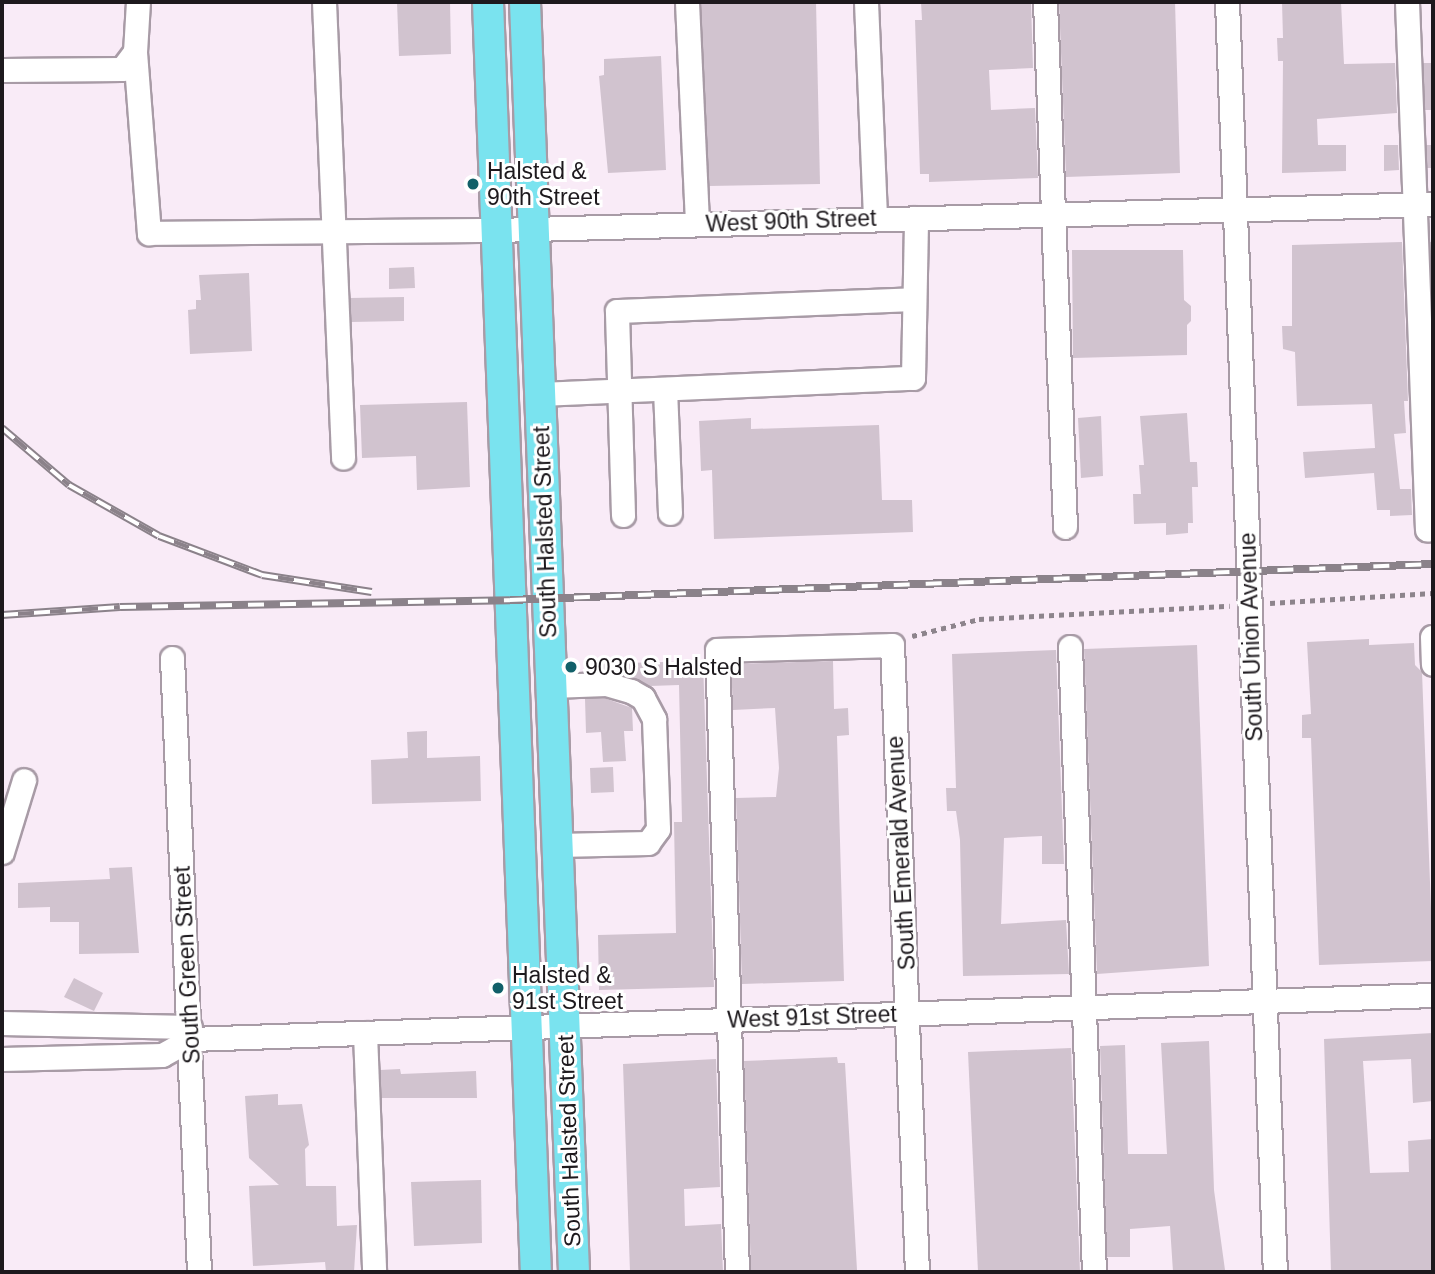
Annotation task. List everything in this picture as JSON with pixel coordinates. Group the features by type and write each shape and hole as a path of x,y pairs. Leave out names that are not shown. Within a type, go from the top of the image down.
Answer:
{"main road":[{"name":"South Halsted Street","path":"488,2 536,1272"},
{"name":"South Halsted Street","path":"525,2 574,1272"}],"street":[{"path":"2,70 122,69 135,52 138,2"},
{"path":"324,2 343,458"},
{"path":"687,2 697,224"},
{"path":"866,2 875,219"},
{"path":"1045,2 1065,527"},
{"name":"South Union Avenue","path":"1227,2 1275,1272"},
{"path":"1407,2 1424,204 1427,530"},
{"name":"West 90th Street","path":"135,52 149,233 496,230 1424,204"},
{"path":"540,394 913,378 916,218"},
{"path":"623,515 617,311 914,299"},
{"path":"665,389 670,513"},
{"path":"1432,637 1433,664"},
{"path":"737,1272 717,650 892,645"},
{"name":"South Emerald Avenue","path":"892,645 917,1272"},
{"path":"1070,647 1094,1272"},
{"name":"South Green Street","path":"172,657 191,1033 199,1272"},
{"path":"551,686 606,684 631,691 643,698 654,719 658,829 648,843 557,845"},
{"path":"2,852 24,780"},
{"name":"West 91st Street","path":"2,1023 191,1033 365,1033 1433,995"},
{"path":"2,1059 162,1055 191,1033"},
{"path":"365,1033 374,1272"}],"path":[{"path":"892,645 930,629 979,619 1069,617 1433,593"}],"building":[{"path":"397,2 450,2 451,54 399,56"},
{"path":"701,2 816,2 820,184 709,186"},
{"path":"921,2 1031,2 1033,68 989,70 991,110 1035,108 1038,178 929,182 929,174 920,174 915,20 922,20"},
{"path":"1059,2 1175,2 1180,173 1066,177"},
{"path":"1282,2 1341,2 1344,64 1395,63 1397,113 1317,119 1318,145 1346,145 1346,171 1282,173 1283,61 1278,61 1277,38 1283,38"},
{"path":"661,56 666,170 608,173 599,76 604,75 604,59"},
{"path":"1423,63 1433,63 1433,110 1425,110"},
{"path":"1384,145 1398,145 1399,170 1384,171"},
{"path":"1426,145 1433,145 1433,168 1427,168"},
{"path":"1402,242 1408,401 1404,401 1406,433 1394,434 1400,489 1411,489 1412,515 1390,516 1390,510 1377,510 1374,473 1305,478 1303,452 1375,448 1372,404 1297,406 1295,352 1283,349 1282,326 1292,326 1292,245"},
{"path":"1430,242 1433,242 1433,325"},
{"path":"1072,250 1183,250 1184,300 1191,306 1191,321 1187,325 1187,355 1073,358"},
{"path":"414,267 415,288 389,289 389,268"},
{"path":"249,273 252,351 190,354 188,310 196,309 196,300 201,300 199,275"},
{"path":"404,297 404,321 351,322 350,298"},
{"path":"467,402 470,487 417,490 416,456 362,458 360,405"},
{"path":"1187,413 1190,462 1197,462 1198,487 1192,487 1193,523 1188,523 1188,533 1166,535 1166,523 1134,524 1133,494 1141,494 1139,465 1144,465 1140,416"},
{"path":"1101,416 1103,476 1081,478 1078,418"},
{"path":"751,418 751,429 879,425 882,500 912,500 913,532 714,539 712,470 701,471 699,421"},
{"path":"1369,639 1369,645 1414,643 1415,665 1422,672 1433,961 1319,965 1311,738 1302,738 1302,715 1311,714 1307,642"},
{"path":"1197,645 1209,966 1097,974 1084,649"},
{"path":"1056,650 1064,864 1042,864 1042,836 1004,838 1001,924 1066,920 1069,974 963,976 960,840 956,811 947,811 946,788 956,788 952,654"},
{"path":"703,661 714,987 599,990 598,935 676,933 674,822 682,822 679,685 650,686 610,671 586,671 586,664"},
{"path":"833,661 834,709 848,708 849,735 837,736 844,981 742,984 736,798 776,797 779,768 775,708 733,710 731,664"},
{"path":"604,698 632,708 633,731 624,731 626,761 603,762 601,732 586,733 585,699"},
{"path":"427,731 427,758 480,756 481,801 372,804 371,760 408,758 407,732"},
{"path":"613,767 614,792 591,793 590,768"},
{"path":"132,867 139,953 79,954 79,922 50,922 50,907 18,908 18,883 110,879 109,868"},
{"path":"74,978 103,993 94,1011 64,997"},
{"path":"1433,1033 1433,1101 1413,1103 1411,1059 1363,1061 1370,1173 1409,1172 1408,1141 1433,1139 1433,1272 1331,1272 1324,1039"},
{"path":"1209,1041 1214,1190 1225,1270 1173,1272 1170,1226 1130,1229 1130,1257 1107,1257 1100,1046 1125,1045 1128,1154 1167,1154 1161,1043"},
{"path":"1071,1048 1080,1272 978,1272 968,1052"},
{"path":"837,1057 838,1063 845,1063 857,1270 751,1272 744,1061"},
{"path":"716,1059 720,1187 684,1189 685,1226 721,1224 723,1272 630,1272 623,1064"},
{"path":"400,1069 401,1074 476,1071 477,1098 381,1098 380,1070"},
{"path":"278,1094 278,1105 302,1104 309,1145 305,1149 306,1186 336,1186 337,1226 357,1225 354,1272 326,1272 325,1262 253,1266 249,1186 279,1185 249,1158 245,1096"},
{"path":"481,1180 482,1243 414,1246 411,1182"}],"railway":[{"path":"2,428 69,485 159,536 262,575 372,592"},
{"path":"2,615 120,607 510,600 1433,564"}],"place":[{"name":"Halsted & 90th Street","path":"473,184"},
{"name":"9030 S Halsted","path":"571,667"},
{"name":"Halsted & 91st Street","path":"498,988"}]}
